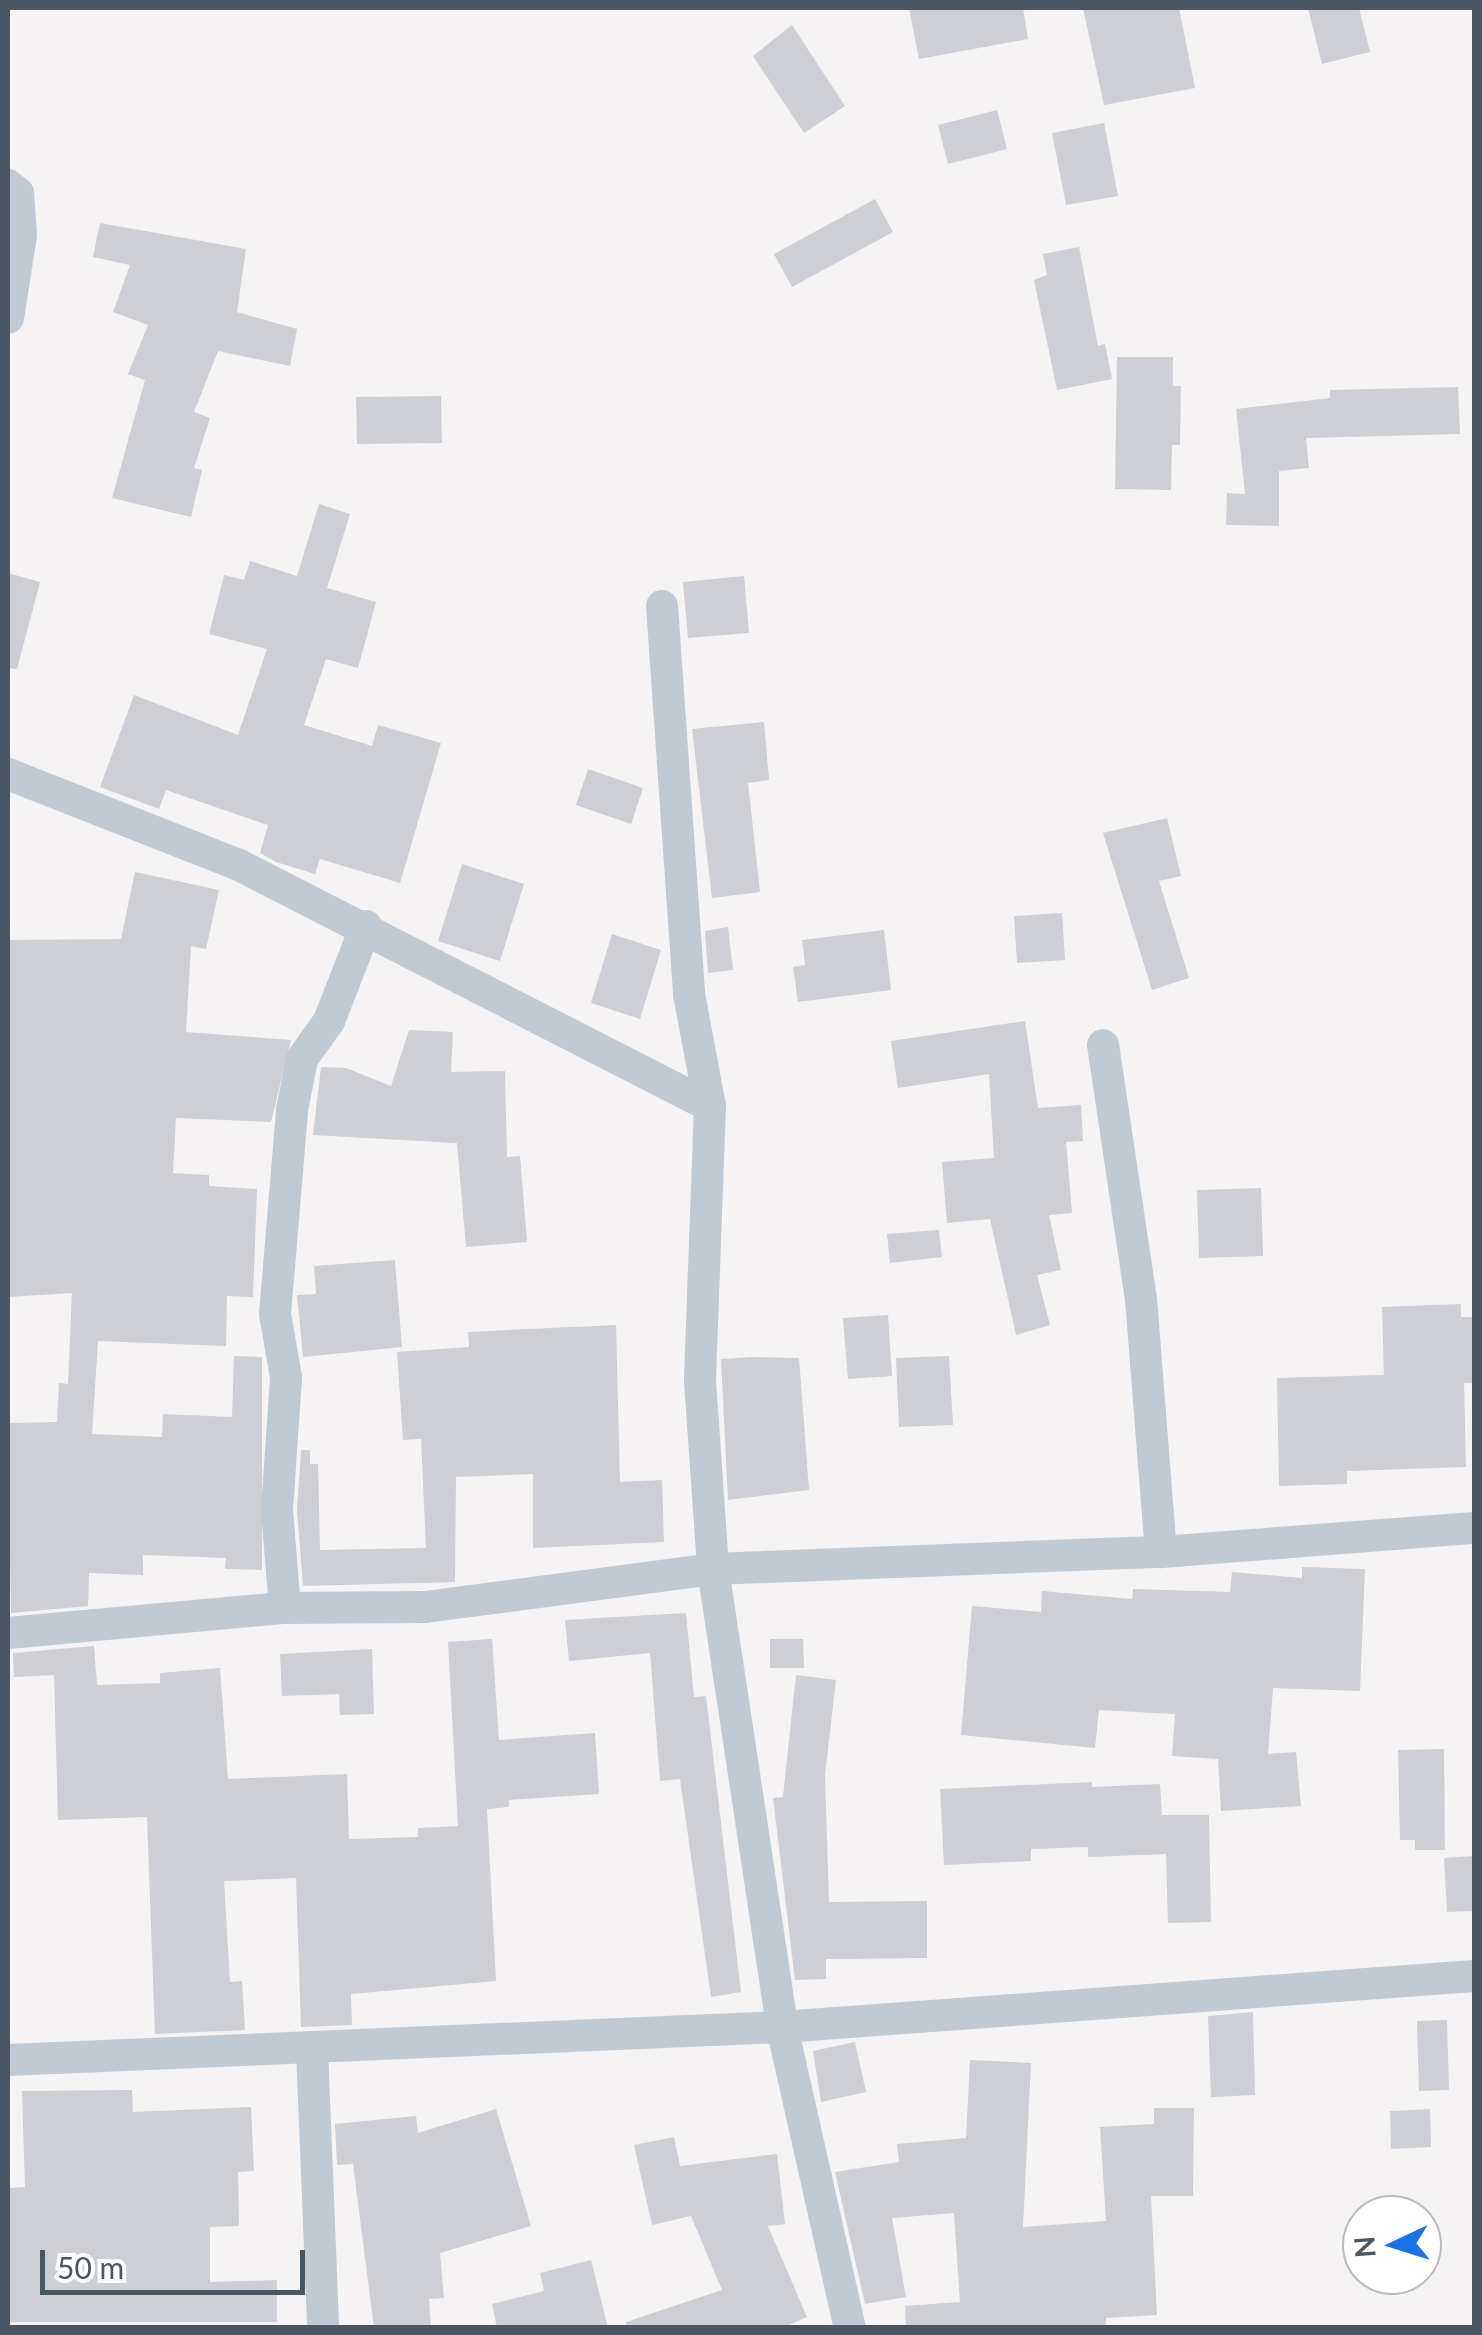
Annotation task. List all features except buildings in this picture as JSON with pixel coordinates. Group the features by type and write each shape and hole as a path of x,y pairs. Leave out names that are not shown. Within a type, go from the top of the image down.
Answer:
{"street":[{"path":"8,185 18,192 21,236 8,318"},
{"path":"662,606 689,994 710,1106 700,1382 714,1570 782,2028 850,2328"},
{"path":"8,774 239,865 366,926 710,1106"},
{"path":"286,1608 277,1510 286,1377 275,1314 292,1110 302,1059 329,1021 366,926"},
{"path":"1103,1044 1141,1299 1161,1552"},
{"path":"8,1634 286,1608 424,1607 714,1570 1161,1552 1474,1528"},
{"path":"8,2060 782,2028 1474,1976"},
{"path":"312,2049 323,2328"}]}
